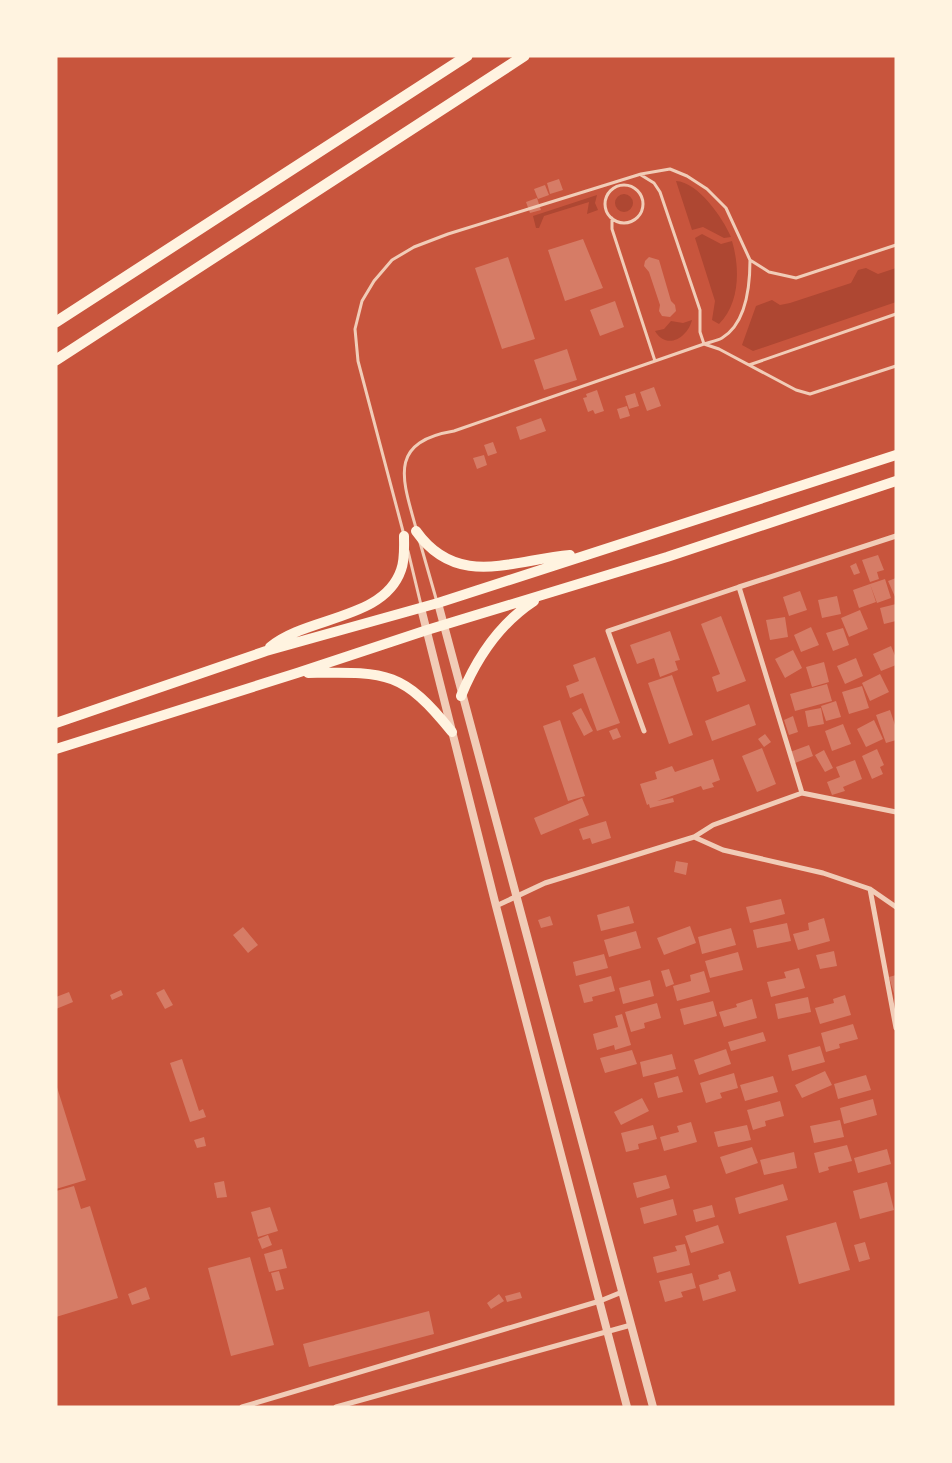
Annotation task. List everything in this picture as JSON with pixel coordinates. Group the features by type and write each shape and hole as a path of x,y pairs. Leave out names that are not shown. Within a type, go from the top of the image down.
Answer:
{"highway":[{"path":"56,322 467,56"},
{"path":"56,360 524,56"},
{"path":"56,723 266,651 438,603 896,455"},
{"path":"56,749 297,674 427,630 667,557 896,481"},
{"path":"416,531 425,543 441,557 471,567 588,553"},
{"path":"266,651 295,632 368,606 384,596 395,582 402,567 404,536"},
{"path":"462,696 477,662 493,638 525,607 544,595"},
{"path":"297,674 365,672 392,679 405,685 427,702 452,732"}],"street":[{"path":"644,731 608,631 896,536"},
{"path":"739,587 802,793"},
{"path":"438,603 653,1407"},
{"path":"421,608 496,906 628,1407"},
{"path":"496,906 545,883 694,837 713,825 802,793 896,812"},
{"path":"694,837 724,850 824,873 870,889 896,907"},
{"path":"870,889 896,1028"},
{"path":"242,1407 600,1301 622,1292"},
{"path":"336,1407 631,1324"}],"lane":[{"path":"421,608 358,361 355,329 362,301 374,281 392,260 414,247 640,174 670,169 688,176 707,189 726,208 750,260 745,304 736,323 722,337 704,344 418,442 406,457 404,473 407,496 416,531 438,603"},
{"path":"640,174 654,183 660,192 700,310 700,332 704,344"},
{"path":"629,186 634,176"},
{"path":"602,186 611,190"},
{"path":"617,186 629,186 639,193 642,199 641,210 629,222 618,222 612,218 605,208 607,195 617,186"},
{"path":"612,218 612,229 656,361"},
{"path":"750,260 769,272 796,278 896,245"},
{"path":"749,365 896,314"},
{"path":"704,344 719,349 796,390 810,394 896,366"}],"shaded area":[{"path":"676,181 693,188 709,202 731,237 724,238 703,227 692,230"},
{"path":"624,194 630,197 633,203 630,209 624,212 618,209 615,203 618,197"},
{"path":"597,195 595,203 598,210 587,214 589,202 544,216 539,228 536,228 533,216"},
{"path":"702,234 721,244 732,241 735,251 737,274 734,296 726,316 719,324 712,320 715,301 695,238"},
{"path":"866,268 878,274 896,268 896,302 753,351 742,345 756,306 772,300 780,305 790,303 851,283 858,270"},
{"path":"692,320 682,336 671,341 660,337 655,331 664,329 671,321 683,323"}],"building":[{"path":"559,179 563,190 550,194 547,183"},
{"path":"545,185 549,195 538,199 534,189"},
{"path":"537,198 541,210 530,213 526,202"},
{"path":"583,239 603,288 565,301 548,250"},
{"path":"508,257 535,339 502,349 475,268"},
{"path":"649,257 659,260 671,301 675,305 676,311 670,317 662,316 659,311 660,305 649,272 644,266 645,261"},
{"path":"615,301 624,327 600,336 590,310"},
{"path":"567,349 577,380 544,390 534,360"},
{"path":"654,387 661,406 647,411 640,392"},
{"path":"597,390 604,411 595,414 593,410 588,412 583,398 587,397 586,394"},
{"path":"635,393 639,406 629,409 625,396"},
{"path":"627,406 630,416 620,419 617,409"},
{"path":"541,418 546,431 520,440 516,427"},
{"path":"493,442 497,453 488,456 484,445"},
{"path":"484,455 487,465 477,469 473,458"},
{"path":"878,555 884,570 877,572 879,579 870,582 862,560"},
{"path":"856,563 860,573 854,575 850,566"},
{"path":"896,578 896,599 888,581"},
{"path":"885,579 891,598 877,603 870,584"},
{"path":"870,584 876,602 859,608 853,590"},
{"path":"800,591 807,610 789,616 783,597"},
{"path":"837,596 841,614 822,618 818,600"},
{"path":"896,604 896,621 884,624 880,608"},
{"path":"860,610 868,629 849,637 841,618"},
{"path":"721,616 746,681 717,692 712,677 720,674 701,624"},
{"path":"785,617 788,637 770,640 766,620"},
{"path":"811,627 819,645 801,652 794,635"},
{"path":"843,628 849,645 833,651 826,633"},
{"path":"670,631 680,660 675,661 678,670 660,677 654,658 637,664 630,645"},
{"path":"891,646 896,658 896,665 881,671 873,654"},
{"path":"793,650 802,668 785,678 775,659"},
{"path":"595,657 620,723 597,731 583,693 570,698 566,686 579,681 573,665"},
{"path":"856,658 863,676 845,684 837,666"},
{"path":"824,662 829,682 812,687 806,667"},
{"path":"880,674 889,692 870,701 862,683"},
{"path":"672,675 693,735 669,744 648,683"},
{"path":"827,684 832,701 795,711 790,694"},
{"path":"862,686 869,708 849,714 842,692"},
{"path":"836,701 841,717 826,721 821,706"},
{"path":"749,704 756,725 712,741 705,721"},
{"path":"581,708 593,731 584,736 572,713"},
{"path":"821,708 824,724 808,727 805,711"},
{"path":"890,710 896,728 896,740 886,743 876,715"},
{"path":"793,716 798,732 789,735 784,720"},
{"path":"560,720 585,796 568,801 543,726"},
{"path":"874,720 883,739 866,747 857,729"},
{"path":"843,724 851,744 832,751 825,731"},
{"path":"617,728 621,737 613,740 609,731"},
{"path":"765,734 771,742 764,747 758,739"},
{"path":"809,745 813,756 795,763 790,752"},
{"path":"762,748 776,784 757,792 742,756"},
{"path":"877,749 884,765 880,767 883,774 872,779 862,756"},
{"path":"824,750 833,768 825,772 815,755"},
{"path":"713,759 720,780 712,783 714,787 703,790 701,786 657,801 673,798 674,802 650,808 649,804 647,805 640,784 657,779 655,772 672,766 675,772"},
{"path":"855,760 862,779 843,787 845,791 832,795 827,782 840,777 836,767"},
{"path":"582,798 589,815 541,835 534,818"},
{"path":"606,821 611,838 592,844 590,838 583,840 579,829"},
{"path":"676,861 688,863 686,875 674,872"},
{"path":"781,899 785,914 750,923 746,907"},
{"path":"629,906 634,923 601,931 597,915"},
{"path":"550,916 553,925 541,928 538,920"},
{"path":"824,918 830,941 798,950 793,934 809,930 808,923"},
{"path":"787,923 791,941 757,948 753,930"},
{"path":"690,926 696,943 664,955 657,938"},
{"path":"243,927 258,945 248,953 233,935"},
{"path":"731,928 736,945 702,954 698,937"},
{"path":"636,931 641,948 609,957 604,940"},
{"path":"834,951 837,966 820,969 816,955"},
{"path":"738,952 743,970 710,978 705,961"},
{"path":"604,954 608,968 576,976 573,962"},
{"path":"799,968 805,988 771,997 767,982 786,978 784,972"},
{"path":"669,969 674,984 666,987 661,971"},
{"path":"704,971 710,992 677,1001 673,986 691,981 690,975"},
{"path":"896,975 896,997 895,997 889,977"},
{"path":"611,976 615,991 592,997 593,1001 584,1003 579,985"},
{"path":"650,980 654,996 623,1004 619,988"},
{"path":"164,989 173,1005 165,1009 156,993"},
{"path":"121,990 123,995 112,1000 110,995"},
{"path":"69,992 73,1002 56,1009 56,997"},
{"path":"845,995 851,1015 820,1024 815,1008 834,1003 833,999"},
{"path":"808,997 811,1012 778,1019 775,1004"},
{"path":"752,999 757,1018 724,1027 719,1012 737,1007 736,1004"},
{"path":"713,1001 717,1016 684,1025 680,1009"},
{"path":"657,1003 661,1018 644,1023 645,1028 631,1032 625,1012"},
{"path":"622,1014 631,1045 615,1050 614,1045 597,1050 593,1034 618,1027 615,1016"},
{"path":"853,1024 858,1039 839,1044 840,1048 826,1052 821,1033"},
{"path":"763,1032 766,1041 731,1051 728,1042"},
{"path":"820,1046 825,1062 792,1071 788,1055"},
{"path":"726,1049 731,1064 699,1075 694,1060"},
{"path":"632,1050 637,1064 605,1073 600,1058"},
{"path":"672,1054 676,1069 643,1077 640,1062"},
{"path":"182,1059 199,1111 203,1109 206,1117 190,1122 170,1063"},
{"path":"825,1071 832,1085 802,1098 795,1085"},
{"path":"734,1073 738,1088 720,1093 722,1098 706,1103 700,1083"},
{"path":"866,1075 871,1090 838,1099 834,1084"},
{"path":"678,1076 683,1092 658,1098 654,1083"},
{"path":"773,1076 778,1092 745,1101 740,1085"},
{"path":"56,1084 86,1180 56,1189"},
{"path":"642,1098 649,1111 621,1125 614,1112"},
{"path":"873,1099 877,1115 844,1124 840,1108"},
{"path":"780,1101 784,1116 765,1121 766,1126 753,1130 747,1110"},
{"path":"840,1120 844,1137 814,1143 810,1126"},
{"path":"691,1122 697,1142 664,1151 660,1137 679,1132 677,1126"},
{"path":"653,1125 657,1139 638,1144 639,1149 626,1152 621,1133"},
{"path":"747,1125 751,1140 718,1147 714,1132"},
{"path":"204,1137 206,1146 197,1148 194,1140"},
{"path":"847,1145 852,1161 828,1167 829,1170 819,1173 814,1153"},
{"path":"752,1147 758,1163 726,1174 720,1157"},
{"path":"887,1149 891,1164 858,1173 854,1158"},
{"path":"794,1152 797,1168 764,1175 760,1160"},
{"path":"666,1175 670,1188 637,1198 633,1183"},
{"path":"224,1181 227,1197 217,1198 214,1183"},
{"path":"887,1182 894,1210 860,1219 853,1191"},
{"path":"783,1184 788,1200 739,1214 735,1198"},
{"path":"74,1186 81,1209 90,1206 118,1298 56,1317 56,1191"},
{"path":"673,1199 677,1215 644,1224 640,1208"},
{"path":"712,1205 715,1217 696,1222 693,1210"},
{"path":"270,1207 278,1231 258,1237 251,1212"},
{"path":"836,1222 850,1270 799,1284 786,1236"},
{"path":"718,1225 724,1243 691,1253 685,1236"},
{"path":"268,1235 272,1245 262,1249 258,1239"},
{"path":"865,1242 870,1259 859,1262 854,1245"},
{"path":"685,1244 690,1265 657,1273 653,1257 677,1251 675,1246"},
{"path":"282,1249 287,1268 269,1272 264,1254"},
{"path":"250,1257 274,1345 231,1356 208,1268"},
{"path":"279,1271 284,1289 276,1291 271,1273"},
{"path":"730,1271 736,1291 703,1301 699,1285 719,1279 718,1275"},
{"path":"692,1273 696,1288 681,1292 683,1297 665,1302 659,1281"},
{"path":"146,1287 150,1299 132,1305 128,1294"},
{"path":"520,1292 522,1298 507,1302 505,1296"},
{"path":"499,1294 504,1301 491,1309 487,1303"},
{"path":"429,1311 434,1334 309,1367 303,1344"}]}
